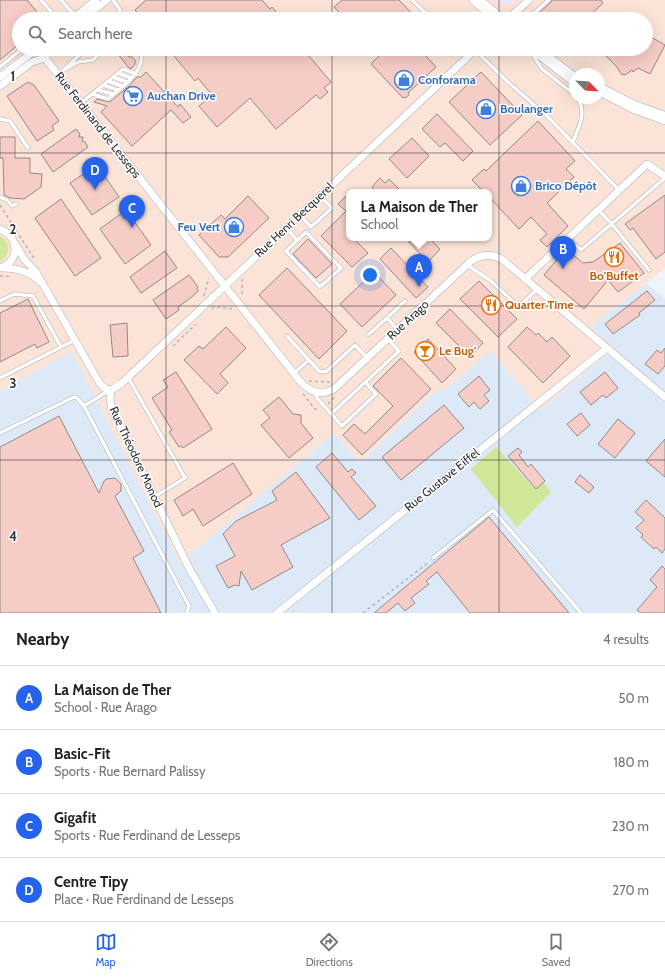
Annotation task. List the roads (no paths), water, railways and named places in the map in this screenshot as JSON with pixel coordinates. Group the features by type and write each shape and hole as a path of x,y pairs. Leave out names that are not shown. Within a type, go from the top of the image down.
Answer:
{"main road":[{"path":"476,0 496,12"},
{"path":"488,0 500,12"},
{"path":"544,56 569,75"},
{"path":"555,56 570,68"},
{"path":"605,92 634,107 665,118"},
{"path":"605,99 628,111 665,124"}],"street":[{"path":"82,12 96,0"},
{"path":"94,12 107,0"},
{"path":"515,12 528,0"},
{"path":"0,77 26,56"},
{"path":"0,86 40,56"},
{"name":"Rue Ferdinand de Lesseps","path":"47,56 58,75 225,286"},
{"name":"Rue Henri Becquerel","path":"111,390 128,377 470,56"},
{"path":"525,278 648,164 665,177"},
{"path":"0,225 3,231"},
{"name":"Rue Théodore Monod","path":"3,231 12,237 24,259 36,272 100,384 106,389 111,390 110,400 112,410 193,577 215,613"},
{"path":"0,268 7,265 12,259 15,252 15,244"},
{"name":"Rue Arago","path":"315,392 323,393 334,390 467,265 481,256 491,255 503,260 665,397"},
{"name":"Rue Théodore Monod","path":"0,268 13,268 25,271 35,277 43,286"},
{"path":"225,286 304,386 315,392"},
{"name":"Rue Gustave Eiffel","path":"277,613 607,348"}],"lane":[{"path":"41,0 51,12"},
{"path":"61,0 70,12"},
{"path":"113,0 120,12"},
{"path":"412,0 425,12"},
{"path":"535,12 549,0"},
{"path":"0,67 13,56"},
{"path":"66,69 72,60 77,56"},
{"path":"58,75 78,62 93,60 97,56"},
{"path":"92,94 108,100 136,74 141,64 142,56"},
{"path":"478,56 545,114 619,190"},
{"path":"534,56 542,68 569,90"},
{"path":"81,103 123,69 136,74"},
{"path":"118,73 131,78"},
{"path":"113,77 127,82"},
{"path":"108,81 122,86"},
{"path":"103,85 118,90"},
{"path":"98,90 113,94"},
{"path":"573,142 582,113 581,104"},
{"path":"0,119 10,121 28,148"},
{"path":"568,238 581,250 665,177"},
{"path":"300,215 311,227 332,208 320,196"},
{"path":"0,197 7,200 12,206 16,204"},
{"path":"598,210 612,224 649,270"},
{"path":"286,228 297,240"},
{"path":"306,232 341,268 320,287 286,251 297,240 306,232"},
{"path":"467,265 491,281 519,307 537,289"},
{"path":"0,302 14,294 33,296 61,347"},
{"path":"368,335 405,301"},
{"path":"387,318 398,330"},
{"path":"287,336 319,371 324,372 355,345 368,359"},
{"path":"331,414 399,351 388,339"},
{"path":"0,378 74,340"},
{"path":"294,373 309,360"},
{"path":"128,377 186,478 154,496"},
{"path":"315,392 317,398 342,426 376,394 365,382"},
{"path":"84,406 111,390"},
{"path":"0,433 74,397 78,398 84,406 189,606 187,613"},
{"path":"433,558 493,510 581,613"}],"place":[{"name":"Conforama","path":"404,80"},
{"name":"Auchan Drive","path":"133,96"},
{"name":"Boulanger","path":"486,109"},
{"name":"Brico Dépôt","path":"521,186"},
{"name":"Centre Tipy","path":"95,190"},
{"name":"Feu Vert","path":"234,227"},
{"name":"Gigafit","path":"132,228"},
{"name":"Bo'Buffet","path":"614,257"},
{"name":"Basic-Fit","path":"563,269"},
{"name":"La Maison de Ther","path":"419,287"},
{"name":"Quarter Time","path":"491,305"},
{"name":"Le Bug'","path":"425,351"}]}
